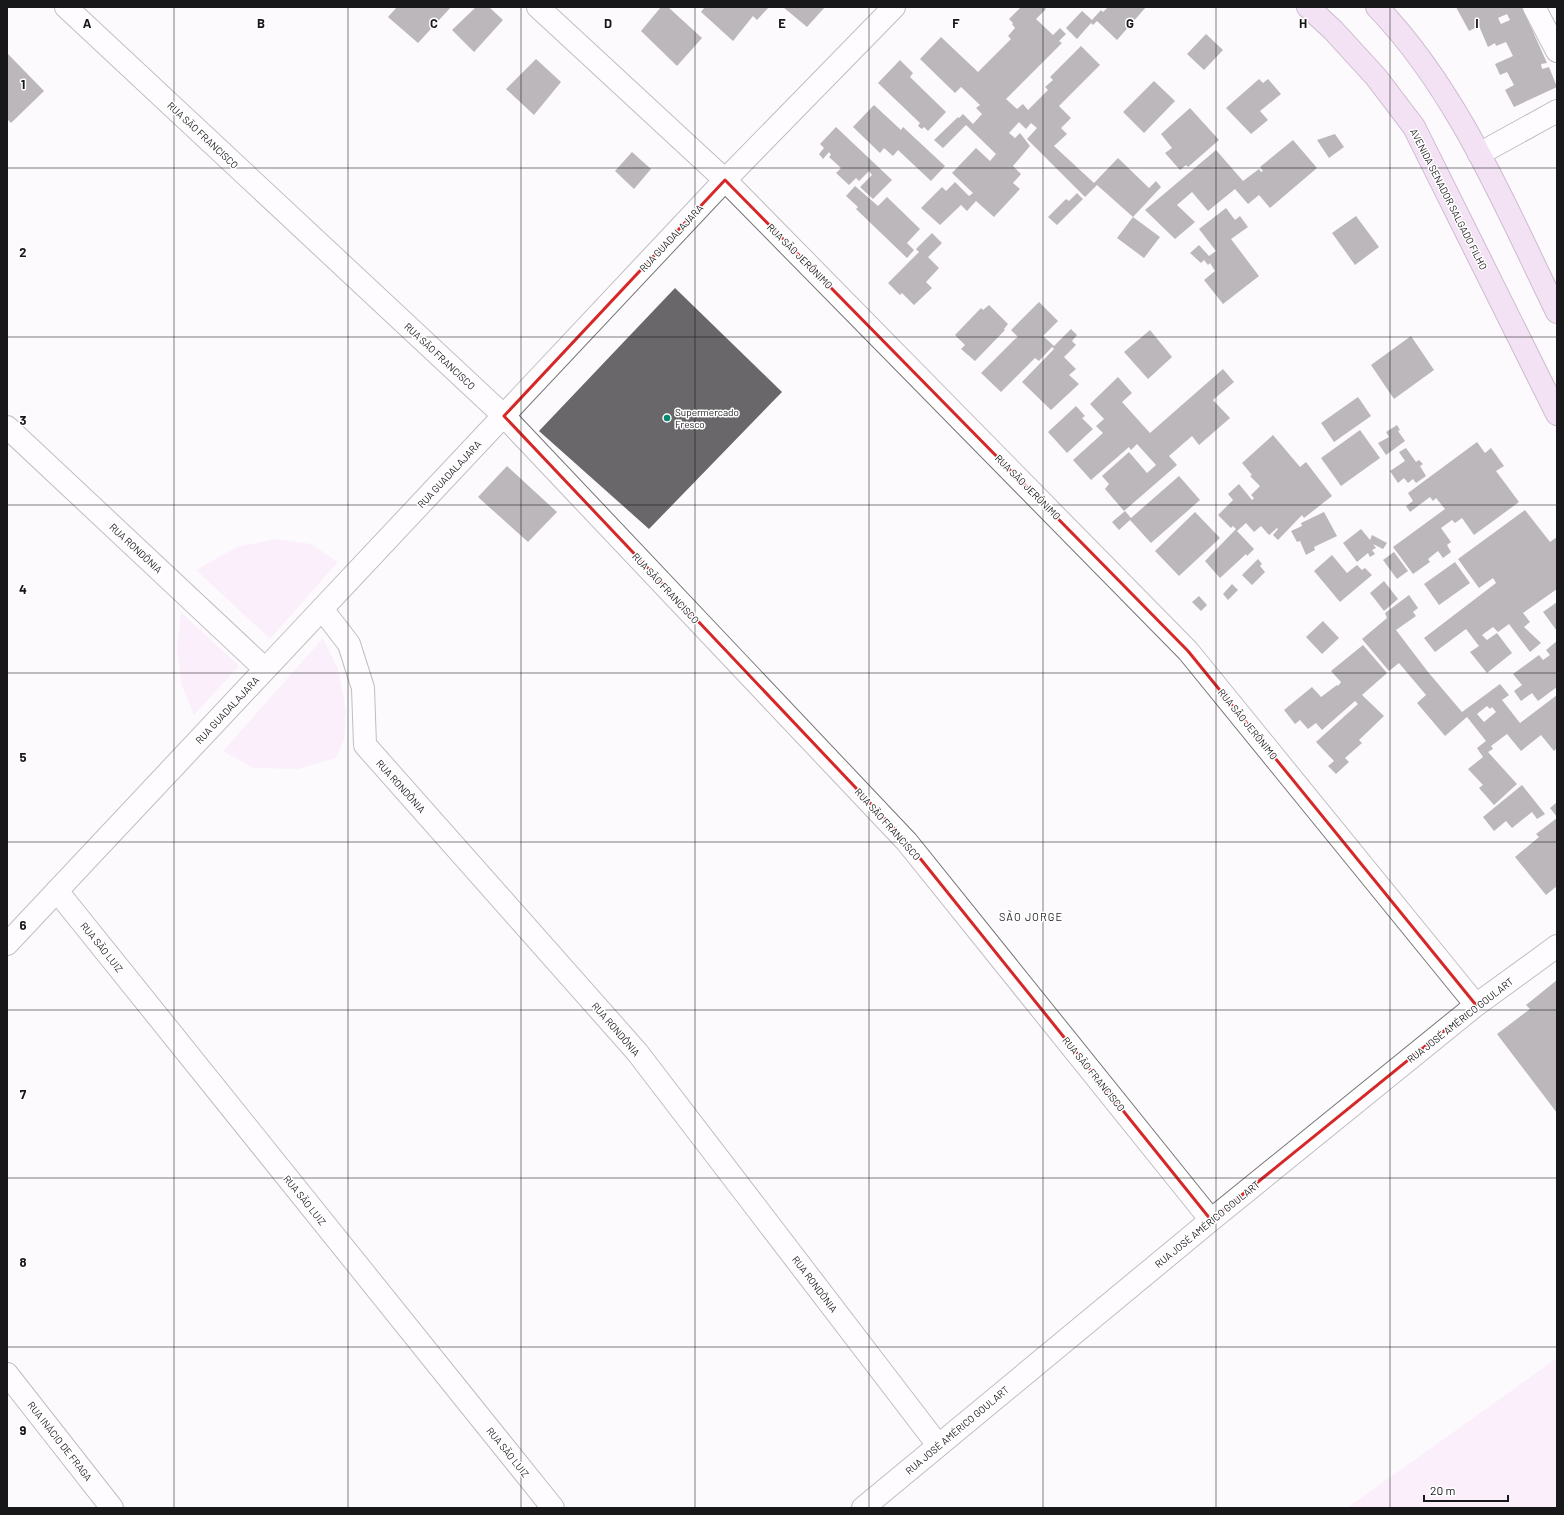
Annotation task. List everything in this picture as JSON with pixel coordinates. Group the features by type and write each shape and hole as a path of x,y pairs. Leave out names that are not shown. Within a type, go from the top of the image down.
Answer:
{"main road":[{"name":"AVENIDA SENADOR SALGADO FILHO","path":"1308,7 1333,30 1376,77 1414,127 1557,414"},
{"path":"1377,7 1425,64 1479,154 1557,312"}],"street":[{"name":"RUA SÃO FRANCISCO","path":"66,7 504,416 907,842 1211,1220"},
{"name":"RUA SÃO JERÔNIMO","path":"538,7 725,180 1188,651 1476,1005"},
{"name":"RUA GUADALAJARA","path":"7,944 725,180 894,7"},
{"path":"1534,7 1557,51"},
{"path":"1479,154 1557,111"},
{"name":"RUA RONDÔNIA","path":"8,430 265,669"},
{"name":"RUA RONDÔNIA","path":"322,609 349,644 354,658 363,688 365,745 637,1052 938,1445"},
{"name":"RUA SÃO LUIZ","path":"57,891 553,1508"},
{"name":"RUA JOSÉ AMÉRICO GOULART","path":"863,1508 1211,1220 1476,1005 1557,946"},
{"name":"RUA INÁCIO DE FRAGA","path":"7,1374 112,1508"}],"highlighted area":[{"path":"725,180 1188,651 1476,1005 1211,1220 907,842 504,416"}],"shaded area":[{"path":"276,539 311,544 338,562 270,639 196,570 237,547"},
{"path":"181,612 239,666 194,715 182,686 177,649"},
{"path":"323,638 338,669 346,710 344,740 336,758 298,769 253,768 223,751"},
{"path":"1557,1358 1557,1508 1347,1508"}],"building":[{"path":"397,7 451,7 418,43 388,17"},
{"path":"476,7 489,7 503,20 474,52 452,30"},
{"path":"661,7 668,7 702,38 677,66 641,31"},
{"path":"702,7 769,7 757,20 753,16 733,41 701,12 704,8"},
{"path":"783,7 825,7 807,27"},
{"path":"1021,7 1044,7 1046,9 1036,19 1053,35 1060,28 1066,34 1059,41 1062,43 1006,99 1017,109 1023,104 1028,110 1048,90 1045,87 1053,80 1050,77 1081,46 1100,65 1059,106 1071,118 1061,128 1067,134 1054,146 1094,183 1118,158 1149,188 1156,181 1161,187 1133,217 1097,185 1085,197 1027,139 1037,128 1031,123 1026,129 1019,122 1009,133 1015,138 1020,133 1030,146 1013,166 1021,174 1013,183 1020,189 994,217 976,201 967,211 961,205 940,225 921,208 942,187 946,191 955,182 969,196 973,193 952,173 976,148 990,161 996,154 966,125 943,148 934,140 963,114 973,124 982,114 976,108 980,105 961,87 955,93 920,59 941,37 978,72 1011,39 1008,36 1015,28 1009,19"},
{"path":"1108,7 1146,7 1117,40 1097,21 1093,25 1091,23 1077,39 1066,28 1082,11 1092,20 1101,10 1103,12"},
{"path":"1456,7 1522,7 1547,63 1541,64 1542,69 1549,67 1557,87 1514,107 1505,90 1514,85 1507,72 1500,75 1495,64 1513,56 1506,42 1496,46 1495,43 1488,47 1479,26 1469,31","holes":["1507,14 1510,20 1501,24 1498,18"]},
{"path":"1206,34 1223,50 1204,70 1187,54"},
{"path":"7,53 44,91 11,123 7,119"},
{"path":"536,59 561,82 534,115 506,89"},
{"path":"900,60 913,73 910,77 946,112 928,131 924,127 922,129 918,126 920,123 878,83"},
{"path":"1259,79 1263,83 1268,79 1281,94 1260,111 1268,120 1251,134 1226,108"},
{"path":"1154,81 1175,101 1144,133 1123,112"},
{"path":"874,105 901,130 903,127 945,166 931,181 898,150 893,156 884,148 880,153 853,127"},
{"path":"1190,108 1219,140 1188,167 1186,165 1180,170 1165,153 1172,148 1161,134"},
{"path":"836,127 892,180 873,199 860,187 872,175 869,171 859,181 856,178 849,185 836,173 841,168 829,157 831,155 829,152 823,159 819,154 824,148 820,144"},
{"path":"1335,134 1344,147 1329,158 1317,140"},
{"path":"1293,140 1317,168 1270,208 1259,195 1248,204 1235,189 1208,211 1192,192 1177,205 1195,222 1175,239 1145,210 1216,150 1243,181 1259,169 1261,172 1263,171 1260,167"},
{"path":"632,152 651,169 634,189 615,171"},
{"path":"855,186 878,206 887,197 920,229 907,243 914,250 907,258 856,209 858,207 846,196"},
{"path":"1077,193 1083,199 1057,225 1048,217 1066,199 1069,201"},
{"path":"1226,208 1235,220 1240,216 1248,227 1231,239 1259,276 1223,304 1204,280 1215,271 1210,263 1208,265 1204,260 1201,263 1190,253 1199,245 1209,256 1216,251 1199,229"},
{"path":"1356,216 1379,247 1355,265 1332,233"},
{"path":"1133,217 1160,237 1144,258 1117,238"},
{"path":"932,233 942,243 928,257 939,268 926,282 932,288 914,305 902,293 900,295 888,283 919,252 916,249"},
{"path":"675,288 782,392 649,529 539,431"},
{"path":"1039,302 1058,321 1043,336 1054,346 1071,329 1077,335 1072,341 1076,345 1064,357 1076,369 1069,375 1079,384 1051,410 1022,382 1054,349 1052,347 1039,361 1035,358 1001,392 981,373 1018,337 1011,330"},
{"path":"989,305 1008,324 1004,329 1005,330 975,361 961,349 965,345 955,335 981,308 983,310"},
{"path":"1150,330 1172,357 1148,379 1124,352"},
{"path":"1411,336 1434,370 1394,399 1371,365"},
{"path":"1223,369 1234,382 1213,400 1230,418 1199,445 1192,436 1169,456 1177,465 1124,511 1105,489 1109,484 1102,476 1129,452 1147,473 1156,465 1137,444 1131,450 1129,447 1091,480 1073,460 1103,433 1096,426 1104,419 1090,404 1118,377 1132,393 1122,402 1150,433"},
{"path":"1358,397 1371,416 1334,442 1321,423"},
{"path":"1076,406 1085,416 1082,418 1093,429 1067,453 1048,432"},
{"path":"1397,425 1400,430 1398,431 1405,441 1386,455 1378,443 1389,437 1386,432"},
{"path":"1360,430 1380,458 1341,486 1321,458"},
{"path":"1273,435 1300,467 1306,462 1332,496 1304,518 1302,515 1278,540 1273,535 1278,529 1277,528 1269,535 1261,526 1254,532 1246,523 1237,531 1254,549 1247,556 1246,554 1220,578 1205,561 1236,529 1233,526 1231,528 1218,515 1233,500 1228,494 1239,484 1252,500 1254,498 1251,495 1260,486 1250,476 1252,475 1242,463"},
{"path":"1477,442 1485,453 1491,448 1504,466 1496,471 1519,502 1474,535 1462,518 1455,523 1452,520 1441,528 1451,542 1447,545 1451,552 1443,558 1438,551 1428,559 1430,562 1413,574 1393,547 1445,509 1436,498 1433,501 1430,497 1410,512 1406,506 1413,501 1408,493"},
{"path":"1406,448 1416,462 1419,460 1423,464 1420,466 1426,476 1416,483 1413,479 1408,483 1404,478 1398,483 1390,471 1405,461 1399,452"},
{"path":"507,466 557,512 528,542 478,497"},
{"path":"1179,476 1200,500 1151,543 1130,520 1119,530 1112,522 1125,511 1131,518"},
{"path":"1525,510 1550,542 1557,537 1557,589 1523,613 1530,622 1524,627 1541,643 1530,652 1509,624 1498,632 1493,627 1482,635 1487,640 1497,633 1512,653 1487,673 1470,652 1479,646 1466,629 1435,652 1424,638 1496,583 1493,578 1479,588 1458,559"},
{"path":"1195,512 1220,538 1179,576 1155,551"},
{"path":"1324,512 1337,536 1314,547 1315,550 1306,555 1300,541 1297,542 1291,531 1302,526 1301,523"},
{"path":"1361,529 1370,540 1372,535 1387,543 1383,549 1373,544 1376,548 1372,550 1375,554 1370,557 1368,553 1357,562 1343,543"},
{"path":"1394,552 1408,571 1397,579 1383,560"},
{"path":"1332,555 1347,573 1357,565 1362,570 1365,568 1372,575 1340,602 1314,571"},
{"path":"1258,559 1262,564 1260,566 1265,572 1252,585 1242,575"},
{"path":"1455,562 1470,583 1439,605 1424,584"},
{"path":"1384,581 1398,599 1384,611 1370,593"},
{"path":"1232,584 1238,590 1228,600 1223,594"},
{"path":"1409,595 1418,608 1413,612 1416,616 1396,630 1428,672 1462,712 1500,684 1509,695 1502,700 1520,723 1557,695 1557,748 1554,751 1541,735 1521,751 1507,734 1491,746 1493,749 1488,752 1517,784 1494,805 1479,788 1483,785 1468,769 1483,757 1477,748 1486,741 1467,717 1445,736 1417,703 1426,695 1399,663 1389,671 1362,639 1387,618 1385,613","holes":["1487,706 1490,709 1492,707 1496,712 1484,722 1477,714"]},
{"path":"1199,596 1207,605 1201,611 1192,602"},
{"path":"1557,602 1557,631 1543,612"},
{"path":"1323,621 1339,638 1322,654 1306,637"},
{"path":"1557,641 1557,687 1538,701 1532,693 1521,701 1514,691 1522,685 1513,674 1539,655 1543,660 1550,655 1546,650"},
{"path":"1363,645 1387,673 1362,695 1384,716 1359,740 1362,743 1345,758 1349,762 1336,774 1328,766 1334,761 1316,742 1358,704 1355,701 1322,730 1316,723 1308,729 1300,720 1295,724 1284,710 1312,687 1321,697 1337,685 1338,686 1341,682 1331,671"},
{"path":"1522,785 1545,814 1537,819 1532,812 1512,828 1506,821 1494,831 1483,817"},
{"path":"1557,802 1557,817 1550,808"},
{"path":"1557,818 1557,886 1546,895 1515,857 1539,837 1536,834"},
{"path":"1557,980 1557,1113 1497,1034 1530,1009 1526,1005"}],"place":[{"name":"Supermercado Fresco","path":"667,418"}],"district":[{"name":"SÃO JORGE","path":"1031,917"}]}
